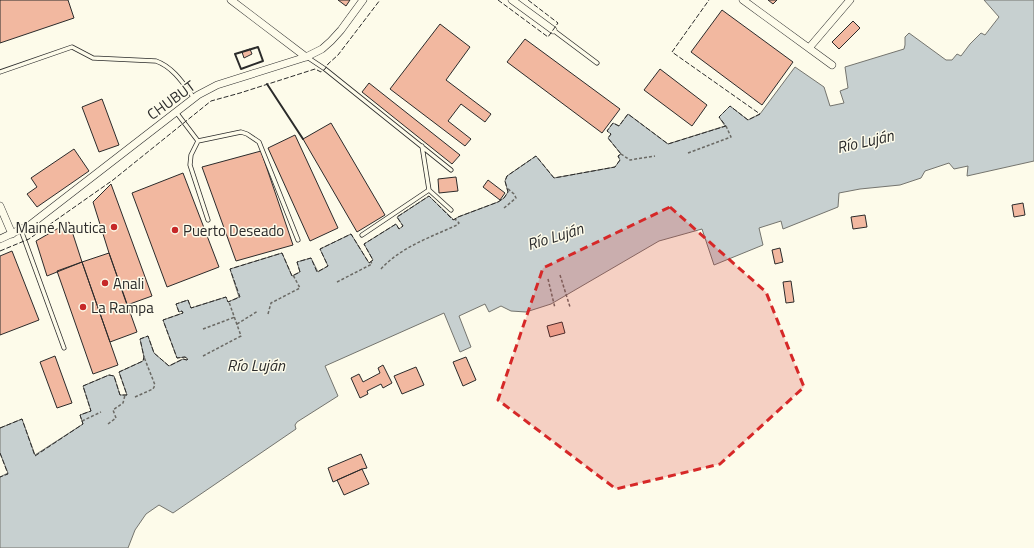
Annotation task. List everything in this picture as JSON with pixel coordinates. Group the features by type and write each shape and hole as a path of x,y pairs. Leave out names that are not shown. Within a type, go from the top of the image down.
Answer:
{"street":[{"path":"231,0 306,57"},
{"name":"CHUBUT","path":"0,239 30,225 198,94 217,85 306,57 322,49 332,41 363,0"},
{"path":"512,0 553,30"},
{"path":"743,0 832,65"},
{"path":"809,48 850,0"},
{"path":"0,206 12,234"}],"lane":[{"path":"553,30 597,63"},
{"path":"0,72 72,47 93,58 156,61 164,64 173,71 194,98"},
{"path":"306,57 325,69 451,170"},
{"path":"176,112 198,141"},
{"path":"198,141 241,132 259,142 298,240"},
{"path":"198,141 191,155 190,165 208,220"},
{"path":"422,146 429,190 451,210"},
{"path":"362,235 429,190"},
{"path":"21,230 64,348"}],"path":[{"path":"688,153 731,137 726,126"},
{"path":"621,154 630,160 655,156"},
{"path":"504,208 516,198 507,188"},
{"path":"381,269 388,261 414,244 460,223 455,219"},
{"path":"337,282 372,264 371,262"},
{"path":"268,314 271,303 300,288 293,275"},
{"path":"560,275 570,307"},
{"path":"548,279 555,308"},
{"path":"203,356 241,336 229,302"},
{"path":"237,324 258,312"},
{"path":"203,329 235,317"},
{"path":"136,397 153,389 155,385 144,357"},
{"path":"108,424 116,418 113,410 123,403 125,395"},
{"path":"82,421 101,412"}],"highlighted area":[{"path":"670,207 766,292 804,387 720,464 616,489 498,400 543,268"}],"water":[{"name":"Río Luján","path":"984,0 1034,0 1034,161 967,176 968,166 954,169 949,163 925,171 921,178 900,185 860,189 839,193 838,207 783,229 781,221 759,228 763,245 714,265 702,229 659,241 551,304 526,312 511,311 501,306 489,312 485,304 459,316 471,347 460,352 444,313 325,366 338,396 297,422 295,425 296,429 173,513 159,505 146,514 135,530 128,548 0,548 0,477 8,473 0,453 0,428 22,419 35,455 83,424 80,415 91,411 83,386 109,375 114,376 120,395 127,395 119,372 143,361 144,357 140,339 148,336 154,353 169,366 183,359 187,360 188,359 185,357 177,358 163,320 183,313 182,311 179,312 176,304 188,300 191,308 226,297 228,302 239,297 230,269 282,253 292,276 300,272 297,262 311,258 318,272 328,266 320,249 351,234 369,263 373,260 364,244 396,224 399,229 403,226 397,217 429,196 454,220 458,217 498,202 504,198 508,192 505,181 507,176 536,156 554,178 615,167 620,160 618,156 621,154 608,138 611,134 607,131 613,123 619,126 628,114 668,144 725,126 719,117 730,106 748,120 760,114 795,67 824,87 830,106 844,103 840,91 848,88 845,67 904,49 905,37 909,33 946,60 952,60 957,54 961,56 981,33 985,35 999,17"}],"building":[{"path":"0,0 68,0 74,18 0,43"},
{"path":"338,0 350,0 346,6"},
{"path":"768,0 777,0 773,4"},
{"path":"722,10 793,62 762,105 691,52"},
{"path":"853,21 860,28 839,49 832,42"},
{"path":"440,24 470,47 446,80 491,114 485,122 461,104 448,121 471,139 465,146 390,89"},
{"path":"525,39 620,109 602,133 507,62"},
{"path":"250,49 252,54 244,58 242,52"},
{"path":"660,69 707,105 692,126 644,90"},
{"path":"369,83 460,155 452,164 362,92"},
{"path":"102,99 119,145 99,152 82,107"},
{"path":"331,123 385,215 357,232 303,139"},
{"path":"295,135 338,228 310,241 268,148"},
{"path":"74,149 89,171 37,207 27,194 37,187 31,178"},
{"path":"261,151 293,245 236,261 202,167"},
{"name":"Puerto Deseado","path":"183,173 219,267 167,287 132,193"},
{"path":"456,177 458,191 439,193 438,179"},
{"path":"488,180 505,193 500,200 483,187"},
{"name":"Maine Nautica","path":"111,184 152,296 127,305 93,202"},
{"path":"1023,203 1025,215 1014,217 1012,205"},
{"path":"865,215 867,227 853,229 851,217"},
{"name":"La Rampa","path":"69,222 82,262 47,276 36,241"},
{"path":"780,248 783,262 775,264 772,250"},
{"path":"12,251 39,320 0,335 0,256"},
{"name":"Anali","path":"109,253 137,332 110,342 82,262"},
{"name":"La Rampa","path":"82,262 118,365 93,374 57,271"},
{"path":"791,281 794,302 786,303 783,282"},
{"path":"562,322 565,333 550,337 547,326"},
{"path":"55,356 72,403 57,408 40,362"},
{"path":"466,357 476,380 463,386 453,362"},
{"path":"383,365 392,383 383,388 381,384 367,391 368,394 360,398 351,378 359,374 363,382 380,373 378,368"},
{"path":"416,367 424,385 402,394 394,376"},
{"path":"361,454 367,468 333,482 328,468"},
{"path":"362,469 369,484 344,495 337,480"}],"fence":[{"path":"0,251 29,239 113,180 211,101 315,69 321,72 338,55 380,0"},
{"path":"498,0 548,37 558,23 528,0"},
{"path":"0,428 22,419 35,456 83,424 80,415 91,411 83,386 109,375 114,376 120,395 127,395 119,372 143,361 144,357 140,339 148,336 154,353 169,366 183,359 187,360 188,359 185,357 177,358 163,320 183,313 182,311 179,312 176,304 188,300 191,308 226,297 228,302 240,297 230,269 282,253 292,276 300,272 297,262 311,258 317,272 328,266 320,249 351,234 369,263 373,260 364,244 396,224 399,229 403,226 397,217 429,196 453,220 498,202 504,198 508,192 505,181 507,176 536,156 554,178 615,167 620,160 618,156 621,154 608,138 611,134 607,131 613,123 619,126 628,114 668,144 726,126 719,117 730,106 748,120 760,114 672,52 709,0"},
{"path":"0,453 8,474 0,477"}],"wall":[{"path":"258,47 263,61 241,69 235,54 258,47"},
{"path":"267,84 303,139"}],"place":[{"name":"Maine Nautica","path":"114,227"},
{"name":"Puerto Deseado","path":"175,230"},
{"name":"Anali","path":"105,283"},
{"name":"La Rampa","path":"83,307"}]}
